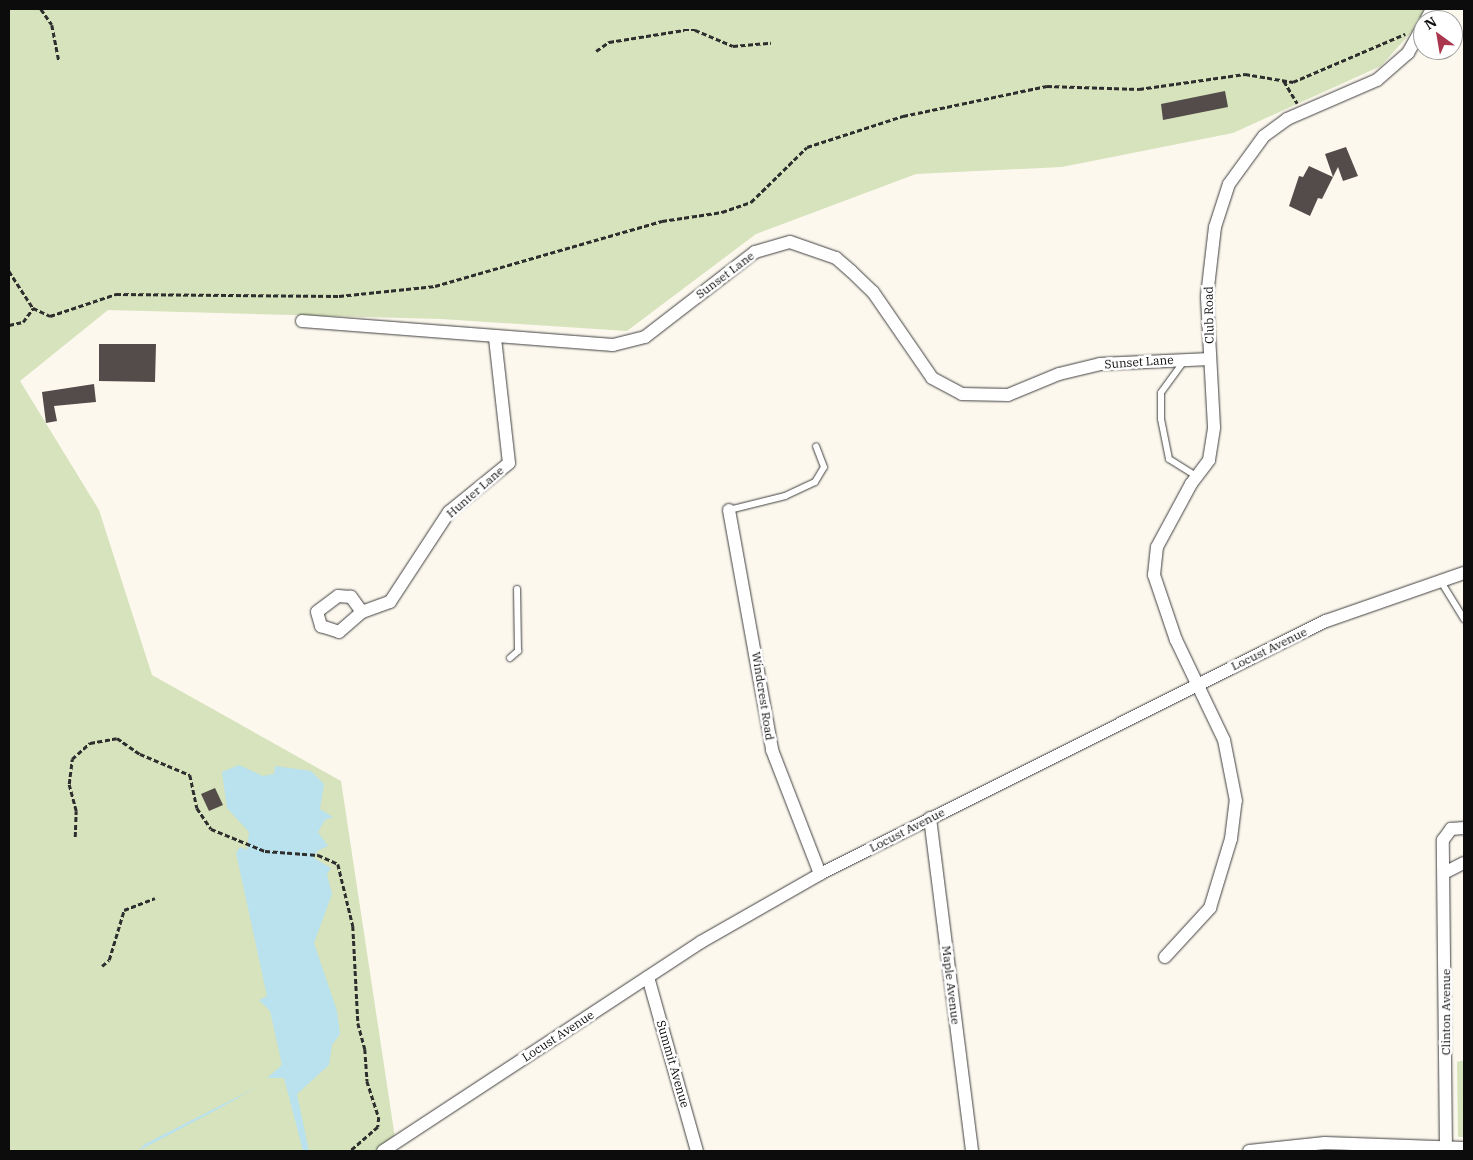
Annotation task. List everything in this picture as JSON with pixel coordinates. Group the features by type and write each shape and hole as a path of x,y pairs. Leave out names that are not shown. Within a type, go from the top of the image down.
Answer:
{"street":[{"name":"Club Road","path":"1165,957 1210,908 1231,839 1236,802 1224,740 1157,595 1154,575 1157,547 1196,476 1208,460 1214,426 1210,359 1209,276 1215,227 1229,184 1264,136 1302,112 1377,80 1408,53 1413,44"},
{"name":"Sunset Lane","path":"302,322 495,338 613,345 636,341 755,252 790,242 836,258 852,270 879,299 932,378 962,394 1008,396 1059,374 1100,364 1210,359"},
{"name":"Hunter Lane","path":"362,612 390,602 449,512 509,463 495,338"},
{"name":"Windcrest Road","path":"729,510 772,750 820,874"},
{"name":"Locust Avenue","path":"383,1151 648,977 820,874 1197,683 1326,621 1440,579 1464,573"},
{"name":"Maple Avenue","path":"930,818 972,1151"},
{"name":"Clinton Avenue","path":"1446,1150 1443,840 1451,829 1464,828"},
{"path":"1444,873 1464,863"},
{"name":"Summit Avenue","path":"648,977 698,1151"},
{"path":"1249,1151 1325,1143 1446,1150 1464,1148"}],"lane":[{"path":"1185,359 1161,393 1161,419 1169,459 1196,476"},
{"path":"729,510 785,496 815,482 824,467 816,446"},
{"path":"1440,579 1464,619"},
{"path":"510,658 518,651 517,589"}],"path":[{"path":"41,9 52,25 59,60"},
{"path":"9,271 32,308 50,316 116,294 200,298 339,296 435,286 662,221 722,212 752,202 808,147 903,116 1046,86 1140,88 1245,74 1284,81 1314,75 1390,43 1410,25"},
{"path":"596,51 609,42 684,30 696,30 733,46 771,42"},
{"path":"1284,81 1302,112"},
{"path":"9,325 23,322 32,308"},
{"path":"75,837 76,811 69,784 72,759 90,743 117,738 140,754 190,775 202,819 211,829 265,851 318,855 338,864 353,926 358,1023 366,1049 369,1090 379,1117 378,1127 350,1151"},
{"path":"102,966 109,960 115,928 124,910 154,898"}],"green space":[{"path":"9,9 1425,9 1413,10 1413,30 1381,66 1233,133 1062,167 916,174 756,234 627,331 441,319 108,310 20,381 99,510 152,675 341,781 397,1151 9,1151"},
{"path":"1464,1060 1464,1137 1458,1137 1457,1062"}],"water":[{"path":"239,765 263,776 274,774 275,766 311,771 324,784 320,809 333,817 325,820 318,832 328,846 317,851 314,858 331,868 327,874 332,894 314,943 337,1011 340,1034 332,1045 329,1065 297,1094 309,1151 303,1151 284,1078 267,1078 282,1065 270,1011 259,1000 267,996 236,853 240,847 247,850 249,832 227,808 222,772"},
{"path":"257,1087 220,1108 138,1151 145,1144"}],"building":[{"path":"1225,91 1228,107 1163,120 1161,104"},
{"path":"1346,147 1358,176 1343,181 1338,167 1333,177 1325,154"},
{"path":"1309,166 1333,177 1322,199 1318,198 1310,216 1289,206 1299,176 1303,177"},
{"path":"99,344 156,344 155,382 99,381"},
{"path":"94,384 96,402 54,406 57,421 46,423 42,392"},
{"path":"215,788 223,805 209,811 201,794"}]}
